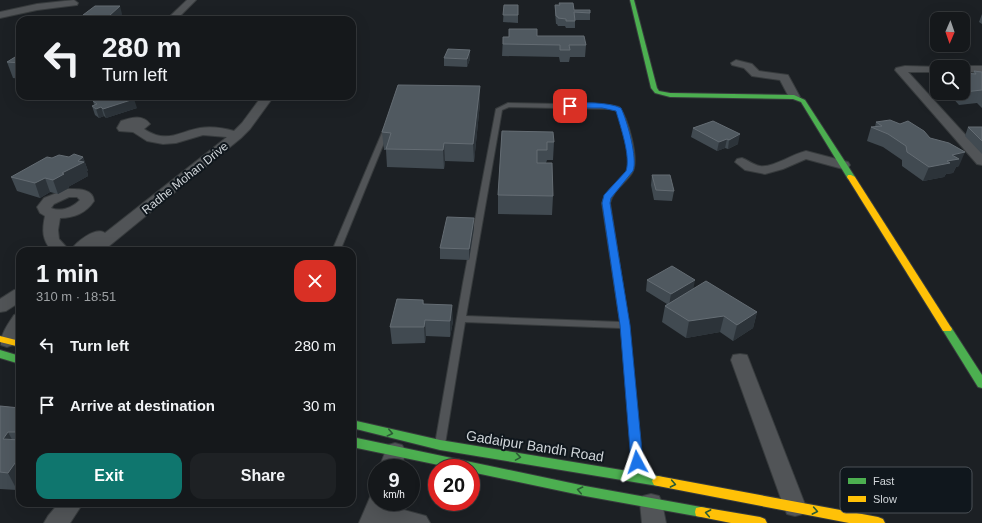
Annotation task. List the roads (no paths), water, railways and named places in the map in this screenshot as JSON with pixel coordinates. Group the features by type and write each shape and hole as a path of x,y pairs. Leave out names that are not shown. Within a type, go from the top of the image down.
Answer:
{"street":[{"path":"175,16 192,0"},
{"path":"632,0 654,88 657,92 670,95 794,97 800,99 805,104 982,384"},
{"path":"0,15 37,7 74,3"},
{"path":"736,63 748,66 756,74 783,76 794,97"},
{"path":"930,69 905,68 900,70 982,161"},
{"path":"970,69 982,69"},
{"name":"Radhe Mohan Drive","path":"98,247 237,135 246,126 265,100"},
{"path":"136,129 148,138 161,140 173,140 196,132 206,131 220,131 237,135"},
{"path":"742,162 748,167 755,169 771,170 806,155 843,165"},
{"path":"84,247 122,220 150,205"},
{"path":"54,214 50,234 52,242 58,247"},
{"path":"0,307 16,297"},
{"path":"16,327 7,344 16,355"},
{"path":"740,360 795,507"},
{"name":"Gadaipur Bandh Road","path":"356,425 440,445 638,477 878,523"},
{"path":"356,444 392,459"},
{"path":"420,465 653,513 760,523"},
{"path":"56,523 69,507"},
{"path":"374,514 392,516 418,523"}],"lane":[{"path":"440,445 499,109 508,105 614,107 621,113 631,160 630,171 607,197 606,203 625,325 638,477"},
{"path":"338,247 390,121"},
{"path":"958,135 970,135"},
{"path":"461,319 625,325"}]}
